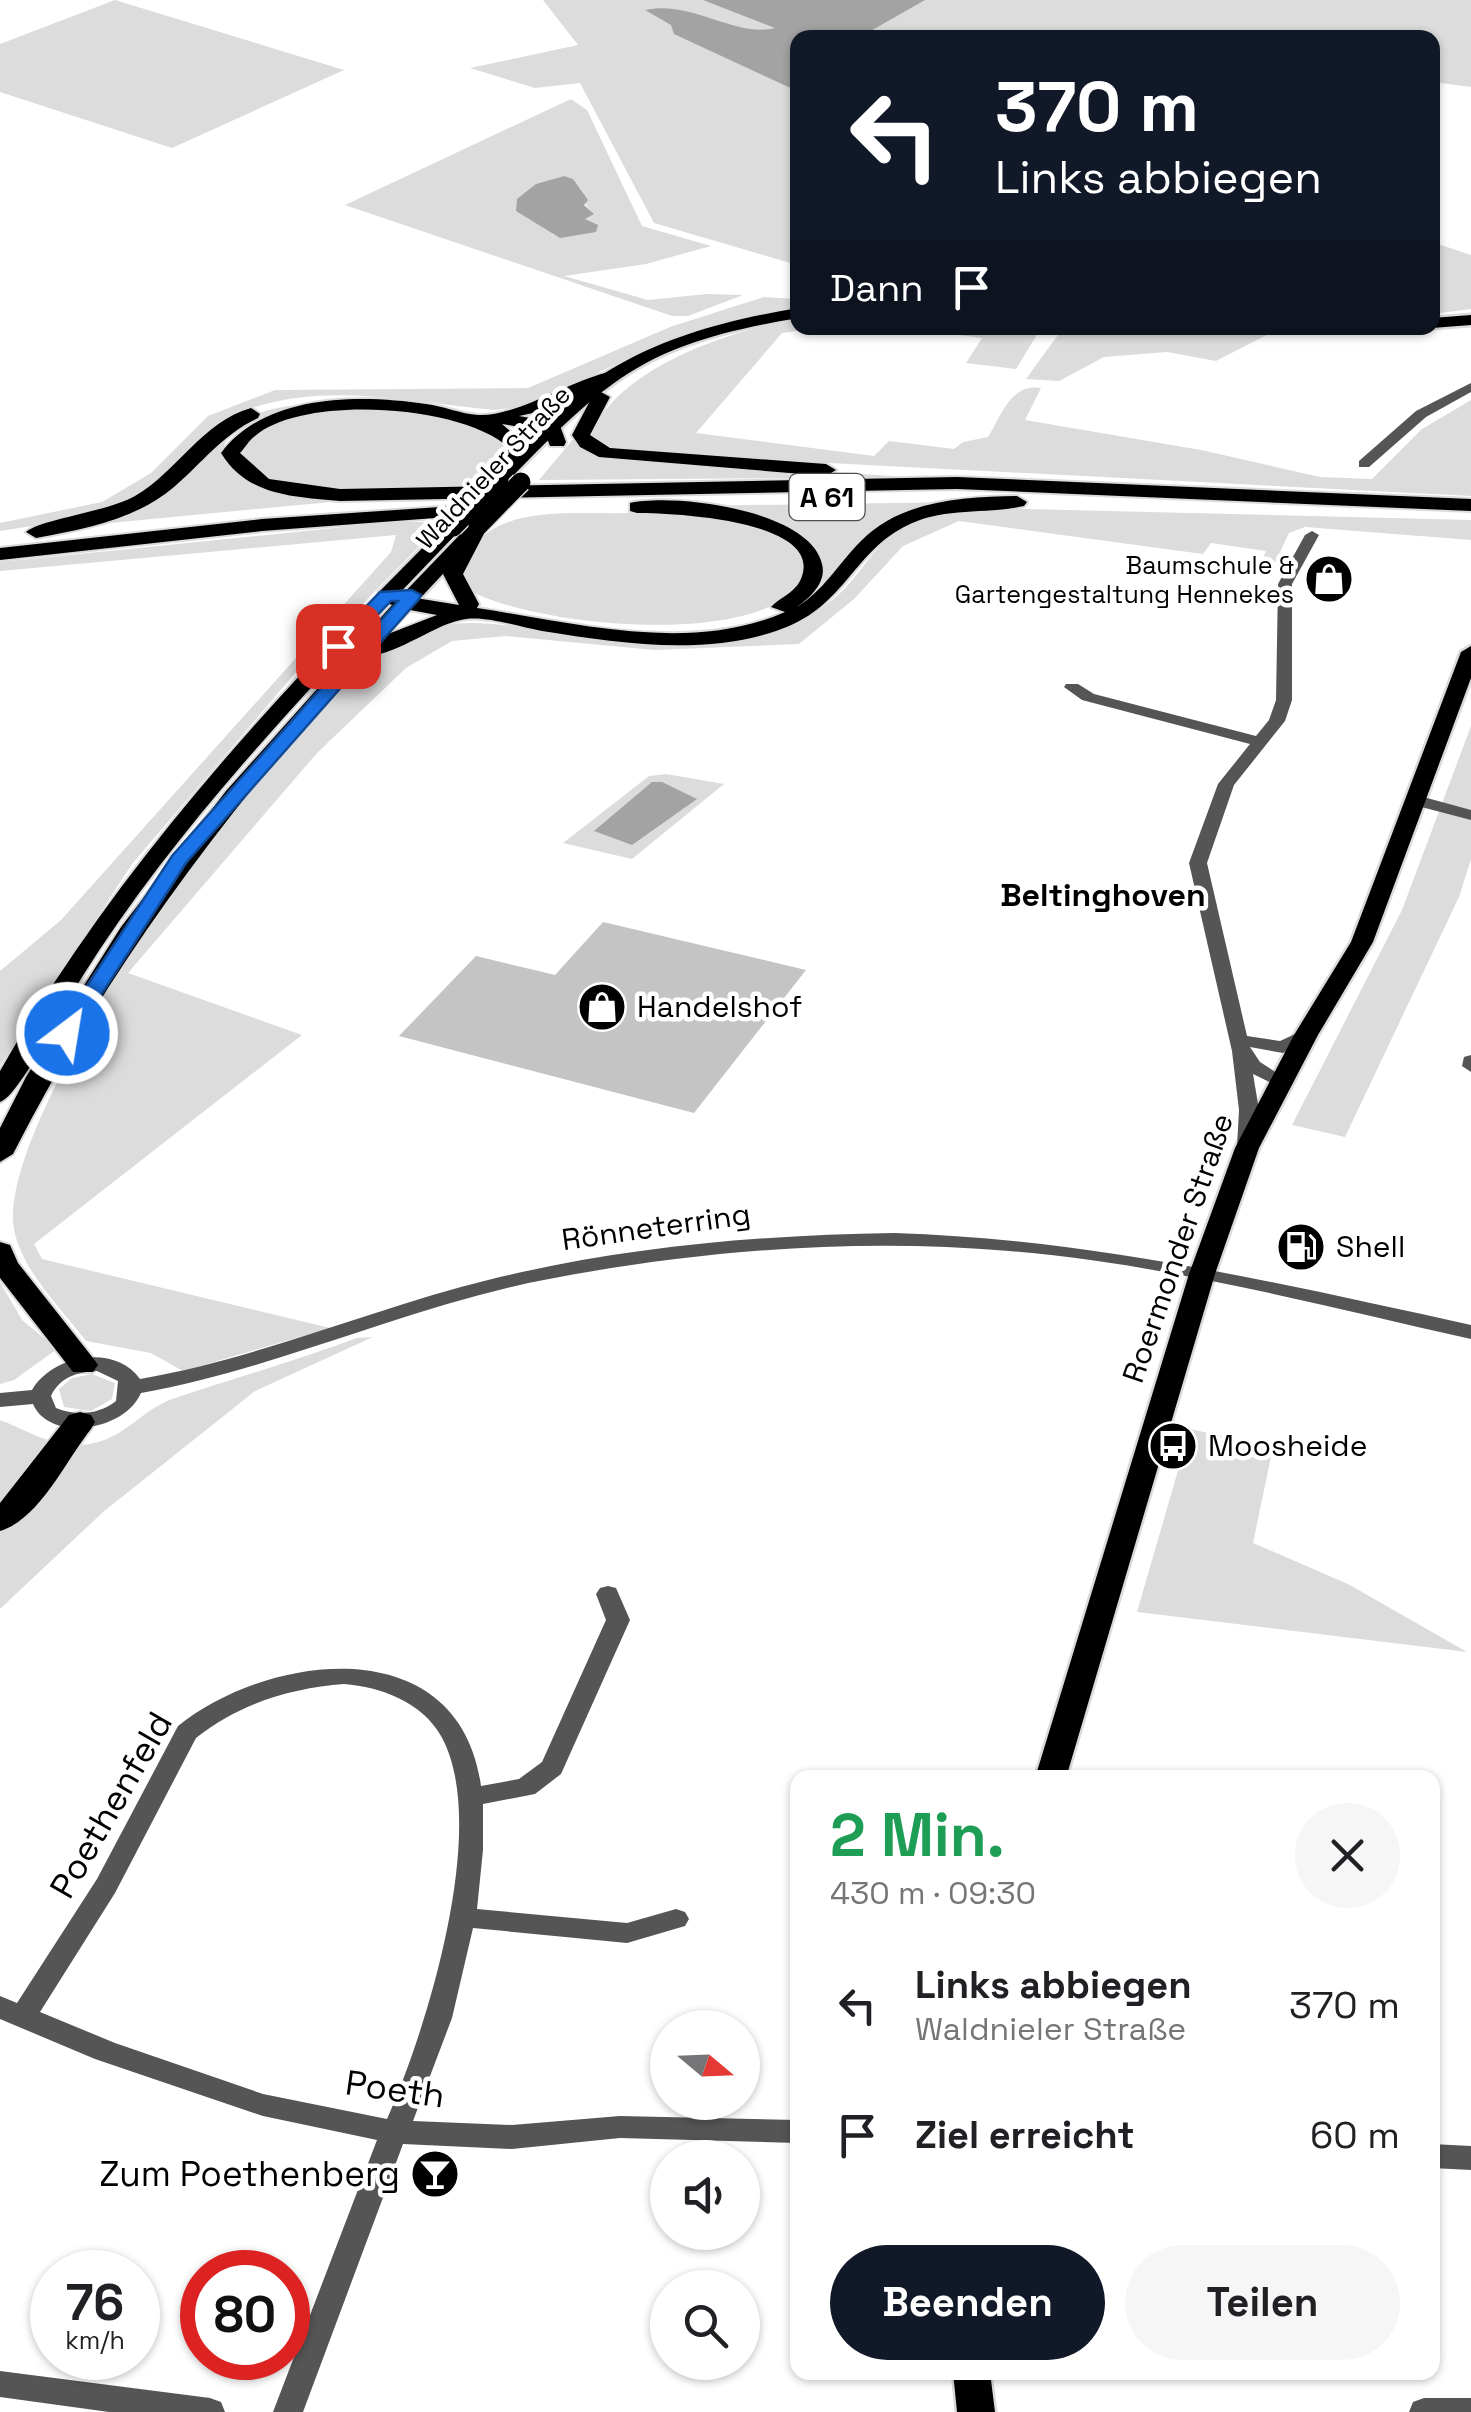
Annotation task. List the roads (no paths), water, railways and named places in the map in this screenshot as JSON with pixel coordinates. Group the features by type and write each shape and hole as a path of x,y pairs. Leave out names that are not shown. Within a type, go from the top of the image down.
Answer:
{"highway":[{"path":"467,413 526,410 603,387"},
{"path":"603,387 581,434 586,443 606,453 914,475 957,483"},
{"path":"0,540 73,526 136,505 170,480 218,431 260,411 346,400 467,413 555,435"},
{"path":"508,478 520,447 504,429 462,418 376,406 312,407 276,415 241,432 230,453 234,464 256,480 304,491 405,495 565,492"},
{"name":"A 61","path":"0,540 241,516 565,492 957,483 1471,505"},
{"name":"A 61","path":"0,554 262,525 524,508 833,496 1130,499 1471,516"},
{"path":"401,598 628,636 734,633 785,620 819,603 873,540 926,512 982,503 1130,499"},
{"path":"332,681 405,632 479,610 634,629 703,629 776,610 800,594 812,578 812,562 800,544 750,519 662,508 524,508"},
{"path":"476,516 451,576 452,587 479,610"},
{"name":"Waldnieler Straße","path":"0,1164 4,1145 126,935 178,860 401,598"},
{"name":"Waldnieler Straße","path":"0,1094 68,974 154,853 290,696 401,598"},
{"path":"0,1251 5,1264 84,1364"},
{"path":"0,1520 42,1480 61,1444 80,1422"}],"main road":[{"name":"Waldnieler Straße","path":"401,598 508,478 603,387 680,347 762,319 790,314"},
{"path":"1440,323 1468,321"},
{"name":"Waldnieler Straße","path":"401,598 453,527 498,504 508,478"},
{"name":"Roermonder Straße","path":"1052,1770 1202,1274 1247,1148 1306,1035 1362,942 1471,652"},
{"path":"971,2380 977,2412"},
{"path":"977,2412 979,2380"}],"street":[{"path":"1364,464 1421,414 1471,387"},
{"path":"1247,1148 1249,1110 1239,1045 1198,863 1226,784 1262,742 1284,700 1285,584 1312,534"},
{"path":"1072,687 1088,697 1262,742"},
{"path":"1416,800 1471,814"},
{"path":"1239,1045 1283,1047 1306,1035"},
{"path":"1239,1045 1253,1066 1280,1082"},
{"name":"Rönneterring","path":"131,1388 244,1364 364,1324 540,1274 656,1254 770,1241 872,1239 1011,1245 1202,1274"},
{"path":"1202,1274 1471,1332"},
{"path":"0,1400 40,1396 59,1372 84,1364 122,1372 131,1388 129,1398 110,1415 80,1422 47,1412 40,1396"},
{"path":"471,1797 526,1788 552,1768 618,1620 608,1594"},
{"name":"Poethenfeld","path":"12,2011 106,1886 188,1732 202,1718 311,1678 358,1676 397,1685 432,1706 452,1732 471,1797 460,1917 428,2052 288,2412"},
{"path":"460,1917 628,1933 676,1919"},
{"name":"Poeth","path":"12,2011 106,2050 263,2105 394,2132 512,2138 620,2127 790,2132"},
{"path":"1440,2156 1471,2158"},
{"path":"0,2384 210,2412"},
{"path":"1424,2412 1471,2411"}],"place":[{"name":"Baumschule & Gartengestaltung Hennekes","path":"1329,579"},
{"name":"Handelshof","path":"602,1007"},
{"name":"Shell","path":"1301,1247"},
{"name":"Moosheide","path":"1173,1446"},
{"name":"Zum Poethenberg","path":"435,2174"}],"district":[{"name":"Beltinghoven","path":"1103,895"}]}
